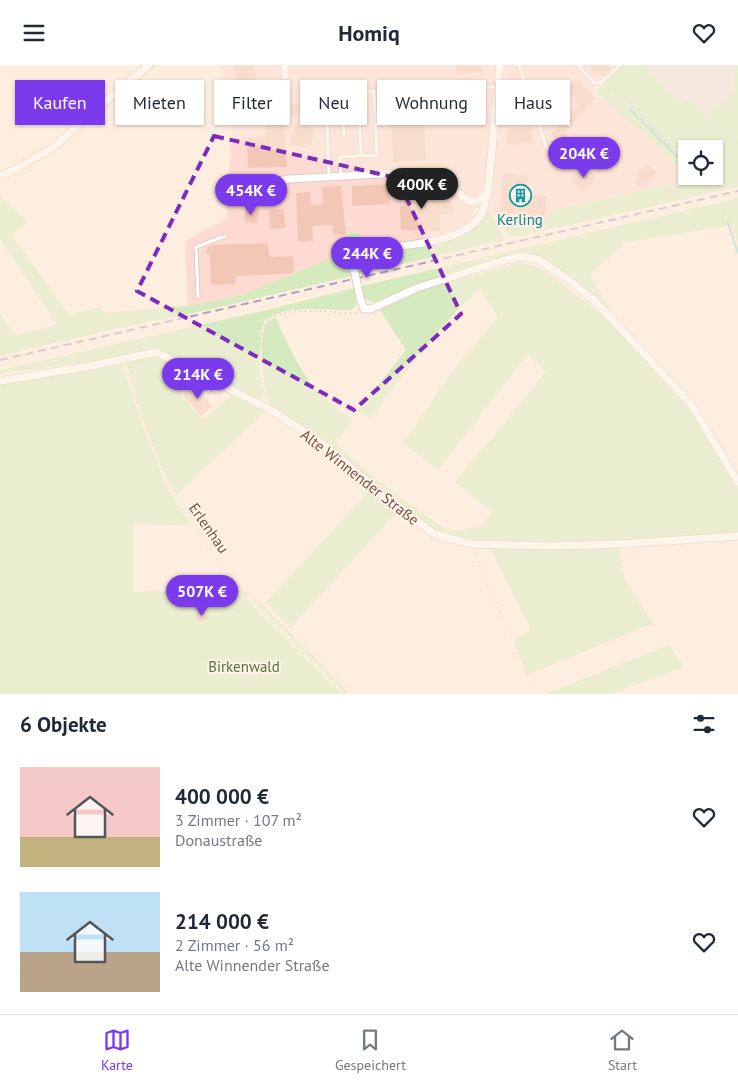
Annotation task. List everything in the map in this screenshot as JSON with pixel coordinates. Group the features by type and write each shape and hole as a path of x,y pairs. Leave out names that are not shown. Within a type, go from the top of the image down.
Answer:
{"street":[{"path":"0,176 54,147 149,65"},
{"path":"285,65 286,76"},
{"path":"499,80 500,65"},
{"path":"496,108 488,191 482,213 459,232 443,239 364,250 354,257 353,265 364,309 378,307 418,288 502,261 522,256 539,260 567,279 594,301 691,404 738,482"},
{"path":"264,184 289,179 419,172 443,180 462,196 473,202 480,200 488,191"},
{"name":"Alte Winnender Straße","path":"0,381 156,352 265,407 322,443 380,493 434,534 471,544 622,544 738,535"}],"lane":[{"path":"519,65 547,149 561,166"},
{"path":"578,65 592,81 598,83 603,81 620,65"},
{"path":"340,177 340,157 361,156 377,155 374,91 358,93 361,156"},
{"path":"327,125 329,177"},
{"path":"343,125 344,138"},
{"path":"198,297 196,247 225,236"},
{"path":"206,395 216,382"}],"path":[{"path":"596,87 610,87 622,93 678,153"},
{"path":"708,185 712,189"},
{"path":"485,201 507,236"},
{"path":"723,209 730,222 738,250"},
{"path":"265,407 260,371 262,331 266,322 274,317 290,313 308,311 352,313 364,309"},
{"name":"Erlenhau","path":"124,359 139,409 168,482 205,544 242,588 264,604 295,633 354,694"},
{"path":"471,544 513,640 533,694"},
{"path":"622,544 620,559 622,571 641,604"},
{"path":"242,588 246,596 344,694"}],"highlighted area":[{"path":"214,136 397,178 461,314 354,410 137,291"}],"shaded area":[{"path":"221,65 496,65 494,82 496,82 496,125 570,125 570,80 504,80 505,65 618,65 591,91 629,120 678,168 678,183 554,210 544,221 499,220 491,207 475,208 471,221 440,237 401,243 359,246 360,233 348,232 346,244 339,254 331,258 241,295 188,306 185,241 227,219 232,125 290,125 290,80 224,80"},
{"path":"641,65 732,65 734,90 707,117 690,100 682,105"}],"green space":[{"path":"154,65 158,65 140,80 136,80"},
{"path":"623,65 641,65 682,105 690,99 707,117 734,90 732,65 738,65 738,187 511,238 499,220 544,221 554,210 678,183 678,185 723,185 723,140 678,140 678,167 649,138 595,92"},
{"path":"115,97 115,100 105,108 105,105"},
{"path":"81,125 84,125 55,149 46,154"},
{"path":"0,196 28,222 12,235 69,315 99,307 104,313 188,306 241,295 331,258 343,247 348,232 360,233 359,246 351,251 348,260 351,276 0,356 0,314 15,335 57,325 0,239"},
{"path":"738,198 738,247 734,225 626,242 590,274 611,314 538,256 526,252 499,258 415,284 378,303 365,299 362,286"},
{"path":"489,209 505,240 359,274 358,262 365,254 445,242 477,223"},
{"path":"519,262 541,268 610,321 687,406 738,489 738,534 548,543 477,539 435,532 270,408 264,378 262,342 266,324 276,317 300,368 313,386 352,420 336,444 381,483 443,528 455,531 482,526 492,512 455,482 546,372 528,354 438,470 403,443 452,372 498,317 481,289 458,309 434,336 370,418 357,411 406,350 379,309 418,292 470,274 472,276"},
{"path":"354,288 357,301 351,310 307,309 285,311 265,320 261,330 259,356 259,371 263,395 260,402 158,348 120,357 0,374 0,370 263,311"},
{"path":"144,357 158,358 199,378 180,393 203,420 234,394 265,411 177,495 161,464 147,430 126,361"},
{"name":"Birkenwald","path":"122,363 144,429 166,484 191,526 133,524 133,592 237,589 238,586 247,595 263,605 350,694 346,694 248,596 246,598 342,694 0,694 0,567 2,565 0,565 0,383"},
{"path":"373,487 400,509 291,627 265,603"},
{"path":"489,546 519,549 620,547 620,559 625,579 654,623 527,675 514,640 531,630"},
{"path":"669,645 684,667 610,694 545,694"}],"building":[{"path":"234,65 254,65 256,80 236,80"},
{"path":"456,65 482,65 482,72 457,74"},
{"path":"589,65 607,65 611,69 603,76 601,73 596,73"},
{"path":"576,78 595,98 563,134 580,150 570,161 556,148 560,144 550,135 559,125 570,125 570,113 580,105 570,94 570,84"},
{"path":"300,104 300,114 290,115 290,105"},
{"path":"295,123 315,129 311,146 304,144 306,148 291,144"},
{"path":"265,125 284,125 287,167 248,168 247,138 266,137"},
{"path":"391,125 424,125 426,160 393,162"},
{"path":"531,127 533,143 508,145 507,129"},
{"path":"648,164 657,174 639,188 634,181 639,176 636,173"},
{"path":"583,165 597,178 584,192 570,179"},
{"name":"Kerling","path":"503,173 528,176 527,192 532,193 532,195 547,196 545,217 499,212"},
{"path":"403,183 414,183 414,192 439,191 439,202 452,201 453,213 440,214 440,231 401,230 400,206 404,206"},
{"path":"389,184 390,204 352,206 352,186"},
{"path":"341,186 346,234 333,235 333,225 312,226 313,241 298,242 296,193 310,192 311,205 323,204 322,187"},
{"path":"246,208 259,210 257,223 244,222"},
{"path":"284,209 285,228 270,229 269,210"},
{"path":"268,243 269,257 293,256 294,273 235,276 236,284 211,285 210,254 207,254 206,247 212,245"},
{"path":"194,385 212,407 201,416 183,394"},
{"path":"206,613 207,619 198,621 196,615"}],"waterway":[{"path":"629,108 678,157"},
{"path":"728,223 738,253"}],"railway":[{"path":"0,360 738,191"}],"place":[{"name":"Kerling","path":"520,196"}]}
